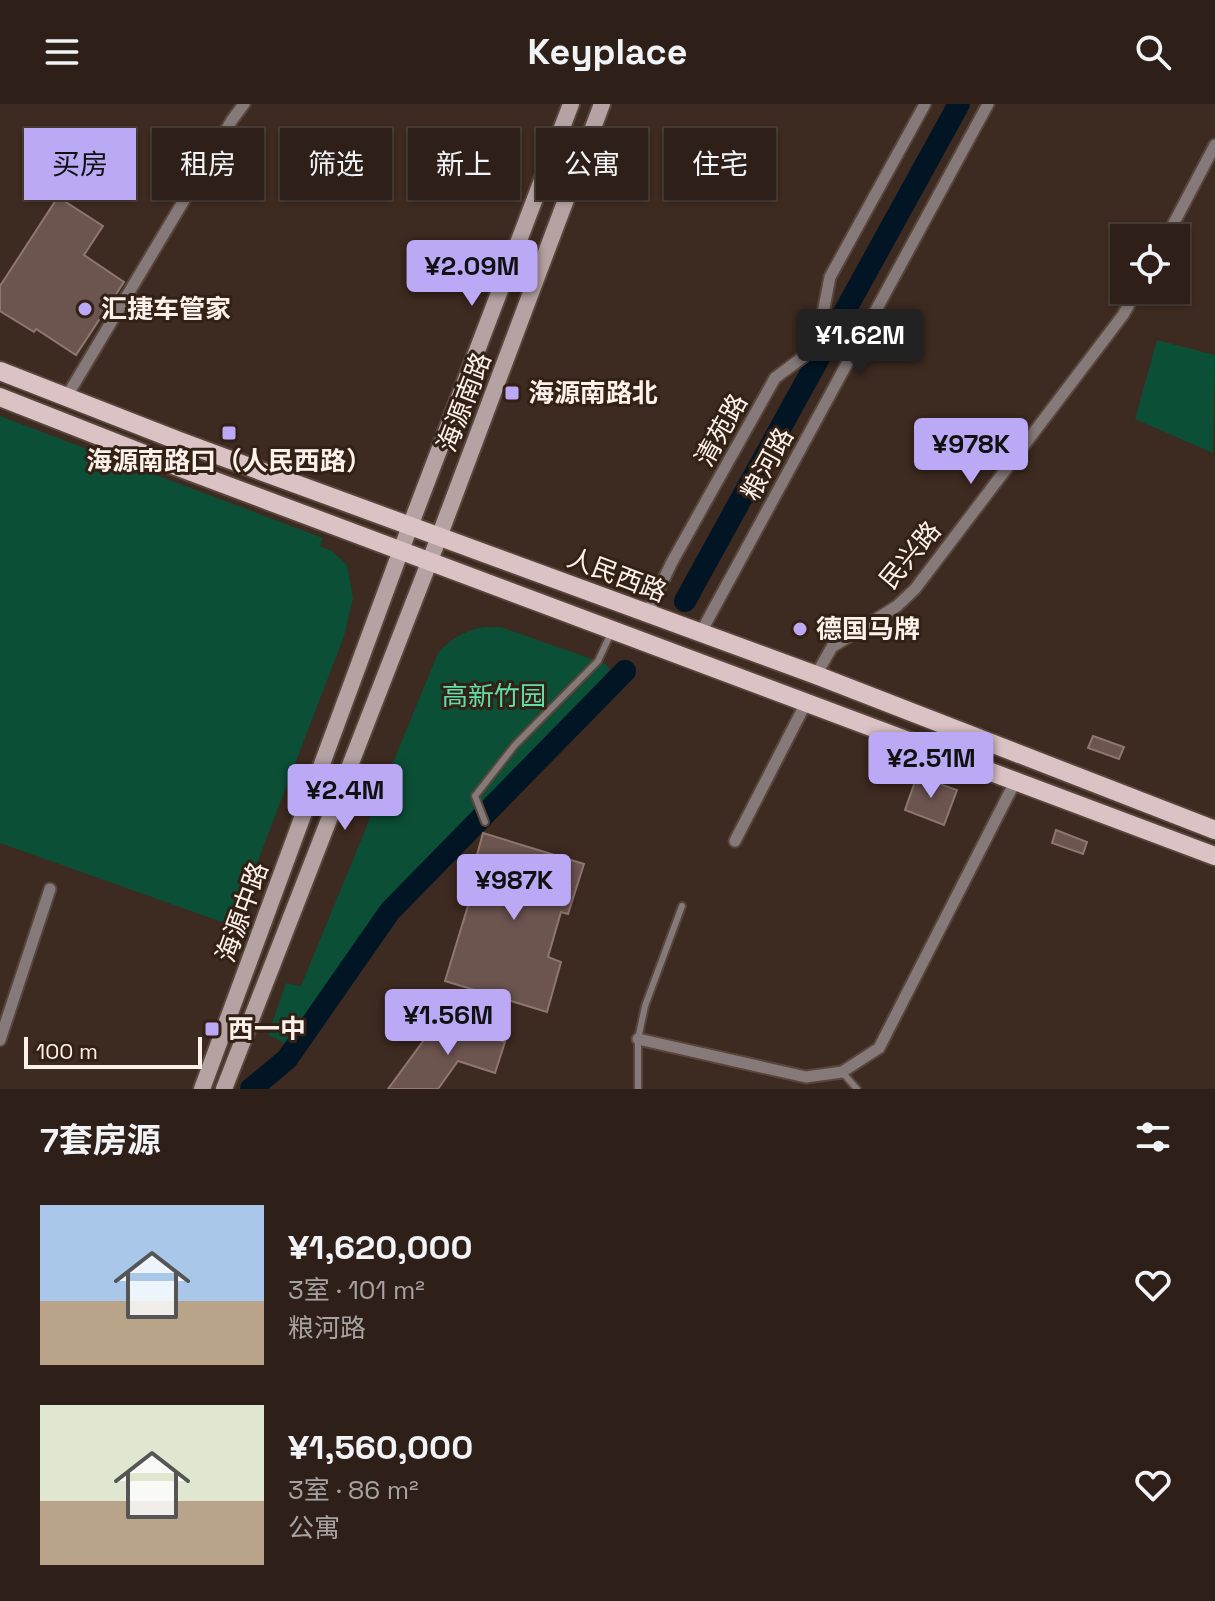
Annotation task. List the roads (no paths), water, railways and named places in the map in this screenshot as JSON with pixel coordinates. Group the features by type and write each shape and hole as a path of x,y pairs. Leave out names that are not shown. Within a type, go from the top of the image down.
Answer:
{"main road":[{"name":"海源南路","path":"410,526 571,104"},
{"name":"海源南路","path":"439,537 602,104"},
{"name":"人民西路","path":"0,371 179,441 816,675 1215,830"},
{"name":"人民西路","path":"0,397 429,562 1215,856"},
{"name":"海源中路","path":"202,1089 410,526"},
{"name":"海源中路","path":"224,1089 439,537"}],"street":[{"path":"67,396 244,104"},
{"name":"清苑路","path":"647,614 672,562 775,378 803,357 822,318 830,277 925,104"},
{"name":"粮河路","path":"700,634 988,104"},
{"path":"1173,224 1215,145"},
{"name":"民兴路","path":"816,675 832,647 897,606 915,589 1129,304"},
{"path":"735,841 807,701"},
{"path":"638,1039 806,1077 842,1072 879,1048 1016,780"},
{"path":"0,1040 50,889"}],"lane":[{"path":"485,822 475,796 515,745 598,661 612,629"},
{"path":"638,1089 638,1039 645,1006 682,906"},
{"path":"842,1072 857,1089"}],"waterway":[{"path":"685,601 959,104"},
{"path":"251,1089 287,1059 390,911 625,671"}],"place":[{"name":"汇捷车管家","path":"85,309"},
{"name":"海源南路北","path":"512,393"},
{"name":"海源南路口（人民西路）","path":"229,433"},
{"name":"德国马牌","path":"800,629"},
{"name":"西一中","path":"212,1029"}],"park label":[{"name":"高新竹园","path":"494,696"}]}
